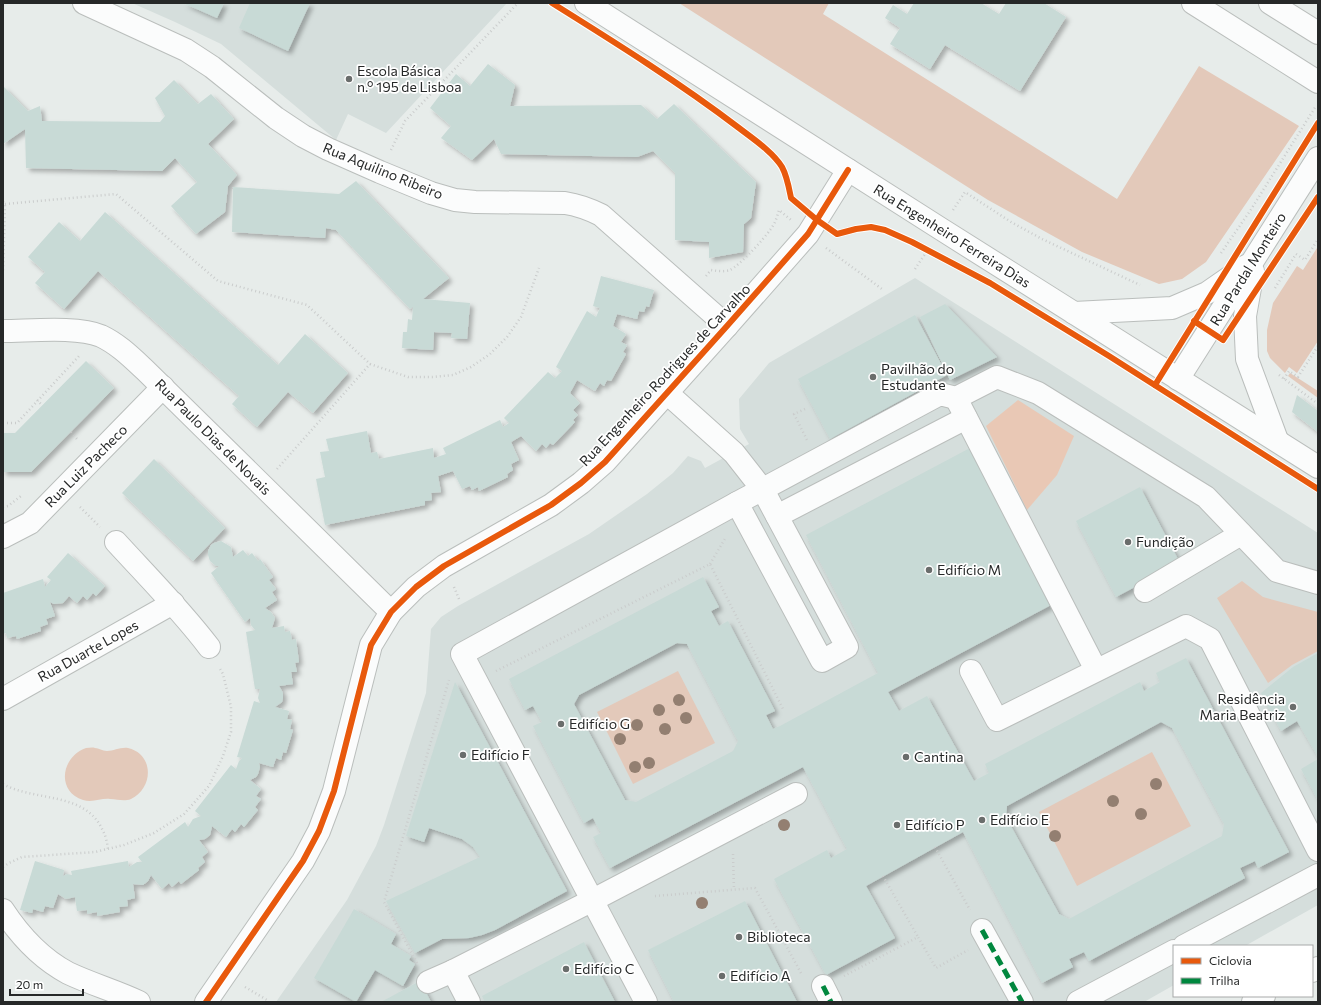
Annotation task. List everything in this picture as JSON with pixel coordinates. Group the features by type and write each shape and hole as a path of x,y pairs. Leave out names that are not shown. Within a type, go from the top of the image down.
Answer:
{"main road":[{"name":"Rua Aquilino Ribeiro","path":"84,3 186,50 212,67 276,118 328,150 430,194 455,200 475,202 565,203 579,205 592,210 601,215 727,326"},
{"name":"Rua Engenheiro Ferreira Dias","path":"586,3 1318,467"},
{"path":"1193,3 1318,82"},
{"path":"1270,3 1318,33"},
{"name":"Rua Pardal Monteiro","path":"1178,379 1314,165"},
{"name":"Rua Engenheiro Rodrigues de Carvalho","path":"206,1002 303,861 319,831 334,790 371,645 391,612 416,587 444,566 551,505 581,483 605,462 808,234 848,170"},
{"path":"1074,313 1172,308 1207,293 1255,260"},
{"path":"1255,260 1245,316 1247,359 1276,440"},
{"name":"Rua Paulo Dias de Novais","path":"3,331 72,330 99,336 122,348 391,612"},
{"path":"646,1002 462,654 737,503 940,394 956,398 997,377 1038,393 1206,498 1277,570 1318,583"},
{"name":"Rua Luiz Pacheco","path":"3,537 30,524 163,388"},
{"path":"668,393 734,452 763,490 847,647 822,661 737,503"},
{"path":"956,398 1096,670"},
{"path":"777,516 966,418"},
{"path":"1145,591 1241,534"},
{"path":"116,542 173,603 209,647"},
{"name":"Rua Duarte Lopes","path":"3,699 173,603"},
{"path":"971,671 997,720 1186,626 1210,640 1318,850"},
{"path":"428,982 453,971 593,900 796,794"},
{"path":"1186,945 1318,875"},
{"path":"3,910 17,931 41,956 68,973 139,1002"},
{"path":"984,935 1022,1002"},
{"path":"1078,1002 1173,952"},
{"path":"453,971 469,1002"},
{"path":"1253,1002 1262,997"}],"path":[{"path":"380,172 405,121 518,3"},
{"path":"1284,156 1318,102"},
{"path":"915,269 925,249 941,229 965,192 1011,222 1042,239 1142,286"},
{"path":"3,273 4,203 116,194 218,281 307,305 370,364 408,377 432,377 453,375 471,367 490,354 507,338 521,317 539,268"},
{"path":"1272,292 1296,254 1305,260 1317,244 1318,239"},
{"path":"925,249 934,254"},
{"path":"1284,379 1289,371 1298,377 1318,346"},
{"path":"3,423 17,423 80,354 84,352"},
{"path":"262,486 370,364"},
{"path":"1276,372 1318,404"},
{"path":"38,400 42,405"},
{"path":"805,409 794,414 817,460"},
{"path":"71,432 77,439"},
{"path":"476,681 710,564 783,709"},
{"path":"3,867 22,857 95,852 124,845 154,834 184,814 209,786 223,756 231,732 231,707 222,674 209,647"},
{"path":"428,982 384,902 454,663 462,654"},
{"path":"3,784 19,791 74,803 87,810 97,819 104,831 108,849"},
{"path":"731,828 734,890"},
{"path":"935,847 964,899"},
{"path":"883,876 936,968 984,935"},
{"path":"648,896 755,888 810,992 827,994"},
{"path":"850,973 918,937"}],"shaded area":[{"name":"Escola Básica n.º 195 de Lisboa","path":"132,3 507,3 386,133 348,114 336,140 221,44"},
{"path":"679,3 829,3 823,14 1117,199 1199,66 1299,126 1206,262 1182,279 1159,284 1082,252 988,200"},
{"path":"1317,248 1318,341 1297,373 1289,367 1285,373 1270,358 1267,351 1267,330 1273,303 1297,266 1303,270"},
{"path":"915,278 1318,533 1318,905 1247,945 1173,945 1173,986 1144,1002 276,1002 347,900 376,846 426,693 431,629 441,617 458,606 589,534 647,494 673,473 688,456 701,461 705,468 749,444 740,429 739,399 769,363"},
{"path":"1290,373 1318,391 1318,398 1288,376"},
{"path":"1018,400 1074,436 1057,475 1027,510 986,426"},
{"path":"1242,581 1263,597 1318,612 1318,651 1292,665 1268,683 1217,598"},
{"path":"678,671 715,743 633,784 597,712"},
{"path":"86,748 98,748 107,751 128,748 137,751 143,757 148,772 147,780 139,794 131,799 125,800 107,799 94,801 83,800 74,796 65,782 67,766 78,752"},
{"path":"1152,752 1191,826 1077,886 1039,812"}],"building":[{"path":"183,3 224,3 217,18"},
{"path":"250,3 310,3 288,51 239,28"},
{"path":"914,3 981,3 999,14 1006,3 1044,3 1066,17 1020,91 945,45 930,69 890,44 900,28 885,18 893,5 907,14"},
{"path":"488,64 515,85 510,106 641,105 657,119 674,104 756,182 751,218 744,224 743,252 709,258 709,242 675,240 675,173 653,151 637,157 501,154 494,139 472,160 441,138 451,126 430,108 456,74 470,86"},
{"path":"174,80 198,104 211,94 234,119 208,144 237,175 228,186 225,212 196,234 171,206 197,182 175,158 162,171 26,168 25,129 3,144 3,86 28,111 40,106 42,121 160,122 165,116 155,98"},
{"path":"356,181 449,278 423,299 470,303 467,339 451,338 452,333 434,332 433,350 402,348 403,332 407,332 408,319 412,320 413,307 410,309 336,230 326,228 325,238 232,232 233,187 339,194"},
{"path":"105,212 278,365 305,334 348,373 313,413 288,392 257,427 232,404 239,396 98,271 64,309 35,283 45,272 28,257 59,222 80,241"},
{"path":"601,276 654,290 649,307 646,306 644,312 639,311 637,319 617,314 613,326 626,334 621,342 627,345 623,352 626,354 611,381 607,380 604,386 600,383 595,391 577,380 570,393 580,403 573,410 578,415 573,420 575,422 553,445 550,443 546,448 542,444 536,451 521,436 511,442 519,460 511,464 513,470 507,474 508,477 479,491 478,487 472,490 470,486 462,489 453,471 438,476 441,492 431,493 432,500 425,501 425,505 325,525 316,479 325,477 320,452 329,451 326,439 367,431 371,453 377,452 379,459 433,448 434,458 446,454 443,448 500,420 503,427 509,423 504,418 548,372 555,378 562,371 556,367 587,311 596,317 600,308 593,306"},
{"path":"945,304 997,357 950,380 920,317"},
{"name":"Pavilhão do Estudante","path":"915,315 947,375 830,439 798,379"},
{"path":"86,361 114,388 31,472 3,472 3,433 15,433"},
{"path":"1297,395 1318,411 1318,432 1292,412"},
{"path":"970,448 1051,605 888,692 899,711 927,696 974,781 989,773 985,764 1140,682 1144,691 1160,682 1156,673 1186,658 1289,852 1258,868 1255,861 1240,868 1245,878 1089,961 1084,952 1069,959 1073,967 1042,983 963,832 866,886 895,938 826,975 774,879 827,850 831,858 847,849 803,767 610,868 593,837 601,833 593,818 584,823 533,726 542,722 533,706 525,710 509,679 703,577 719,607 711,611 719,626 728,621 775,711 766,715 773,729 780,726 878,673 806,535","holes":["677,643 687,644 738,741 733,751 636,802 625,800 574,704 579,695","1161,722 1172,728 1224,824 1222,836 1069,919 1059,914 1006,817 1007,806"]},
{"path":"154,459 225,528 193,561 122,493"},
{"name":"Fundição","path":"1140,487 1180,563 1116,597 1076,521"},
{"path":"221,541 231,547 233,557 243,550 248,556 252,553 258,561 260,559 273,577 269,580 276,589 272,592 277,600 265,608 271,612 275,618 272,628 284,626 285,632 290,631 292,640 296,639 299,662 295,663 297,672 291,672 293,684 279,686 283,693 283,698 282,702 275,707 289,711 287,719 292,720 290,729 293,730 286,753 283,752 281,760 276,758 273,767 259,763 260,767 258,774 250,780 261,789 256,796 261,799 255,807 258,810 244,827 241,824 235,832 232,829 226,837 212,826 210,835 205,839 199,840 208,852 202,857 205,862 198,868 199,870 181,884 179,881 172,887 169,883 162,889 151,875 148,881 143,885 133,884 135,898 127,900 128,906 119,907 120,912 97,916 97,912 87,914 87,910 77,911 75,897 66,899 58,894 53,908 45,906 43,912 33,909 32,913 20,910 35,861 64,870 63,876 67,874 72,875 71,871 99,866 128,861 129,867 137,862 142,862 138,857 185,822 188,827 193,819 201,816 195,811 231,765 236,769 242,758 237,757 254,701 260,703 258,698 260,689 255,689 246,632 255,630 251,625 250,618 245,622 211,573 219,566 216,566 210,561 208,551 211,545"},
{"path":"68,553 105,586 96,596 93,593 87,600 83,596 77,603 69,596 63,603 54,604 50,602 55,616 46,619 48,624 40,627 41,631 17,639 16,636 7,638 6,633 3,634 3,593 43,579 45,587 51,580 47,577"},
{"name":"Residência Maria Beatriz","path":"1318,653 1318,757 1297,721 1281,731 1261,693 1293,667"},
{"name":"Edifício F","path":"455,682 567,891 495,930 469,938 442,939 415,953 386,901 480,857 473,847 462,839 429,828 424,842 406,836"},
{"path":"1318,759 1318,800 1301,769"},
{"name":"Edifício A","path":"745,901 797,1002 674,1002 648,950"},
{"path":"354,909 396,934 391,944 411,956 409,960 415,964 403,986 375,970 356,1002 314,978"},
{"name":"Edifício C","path":"584,942 615,1002 485,1002 482,996"},
{"path":"420,981 431,1002 381,1002"}],"marked path":[{"path":"982,930 1022,1002"},
{"path":"823,986 831,1002"}],"cycle path":[{"path":"552,3 671,79 717,111 762,146 778,161 782,167 787,178 791,198 817,220 837,234 871,227 885,230 912,242 990,283 1109,356 1318,489"},
{"path":"1155,385 1318,123"},
{"path":"206,1002 303,861 319,831 334,791 371,645 391,612 416,587 444,566 551,505 581,483 605,462 808,234 848,170"},
{"path":"1194,321 1223,340 1318,197"}],"place":[{"name":"Escola Básica n.º 195 de Lisboa","path":"349,79"},
{"name":"Pavilhão do Estudante","path":"873,377"},
{"name":"Fundição","path":"1128,542"},
{"name":"Edifício M","path":"929,570"},
{"name":"Residência Maria Beatriz","path":"1293,707"},
{"name":"Edifício G","path":"561,724"},
{"name":"Edifício F","path":"463,755"},
{"name":"Cantina","path":"906,757"},
{"name":"Edifício E","path":"982,820"},
{"name":"Edifício P","path":"897,825"},
{"name":"Biblioteca","path":"739,937"},
{"name":"Edifício C","path":"566,969"},
{"name":"Edifício A","path":"722,976"}]}
